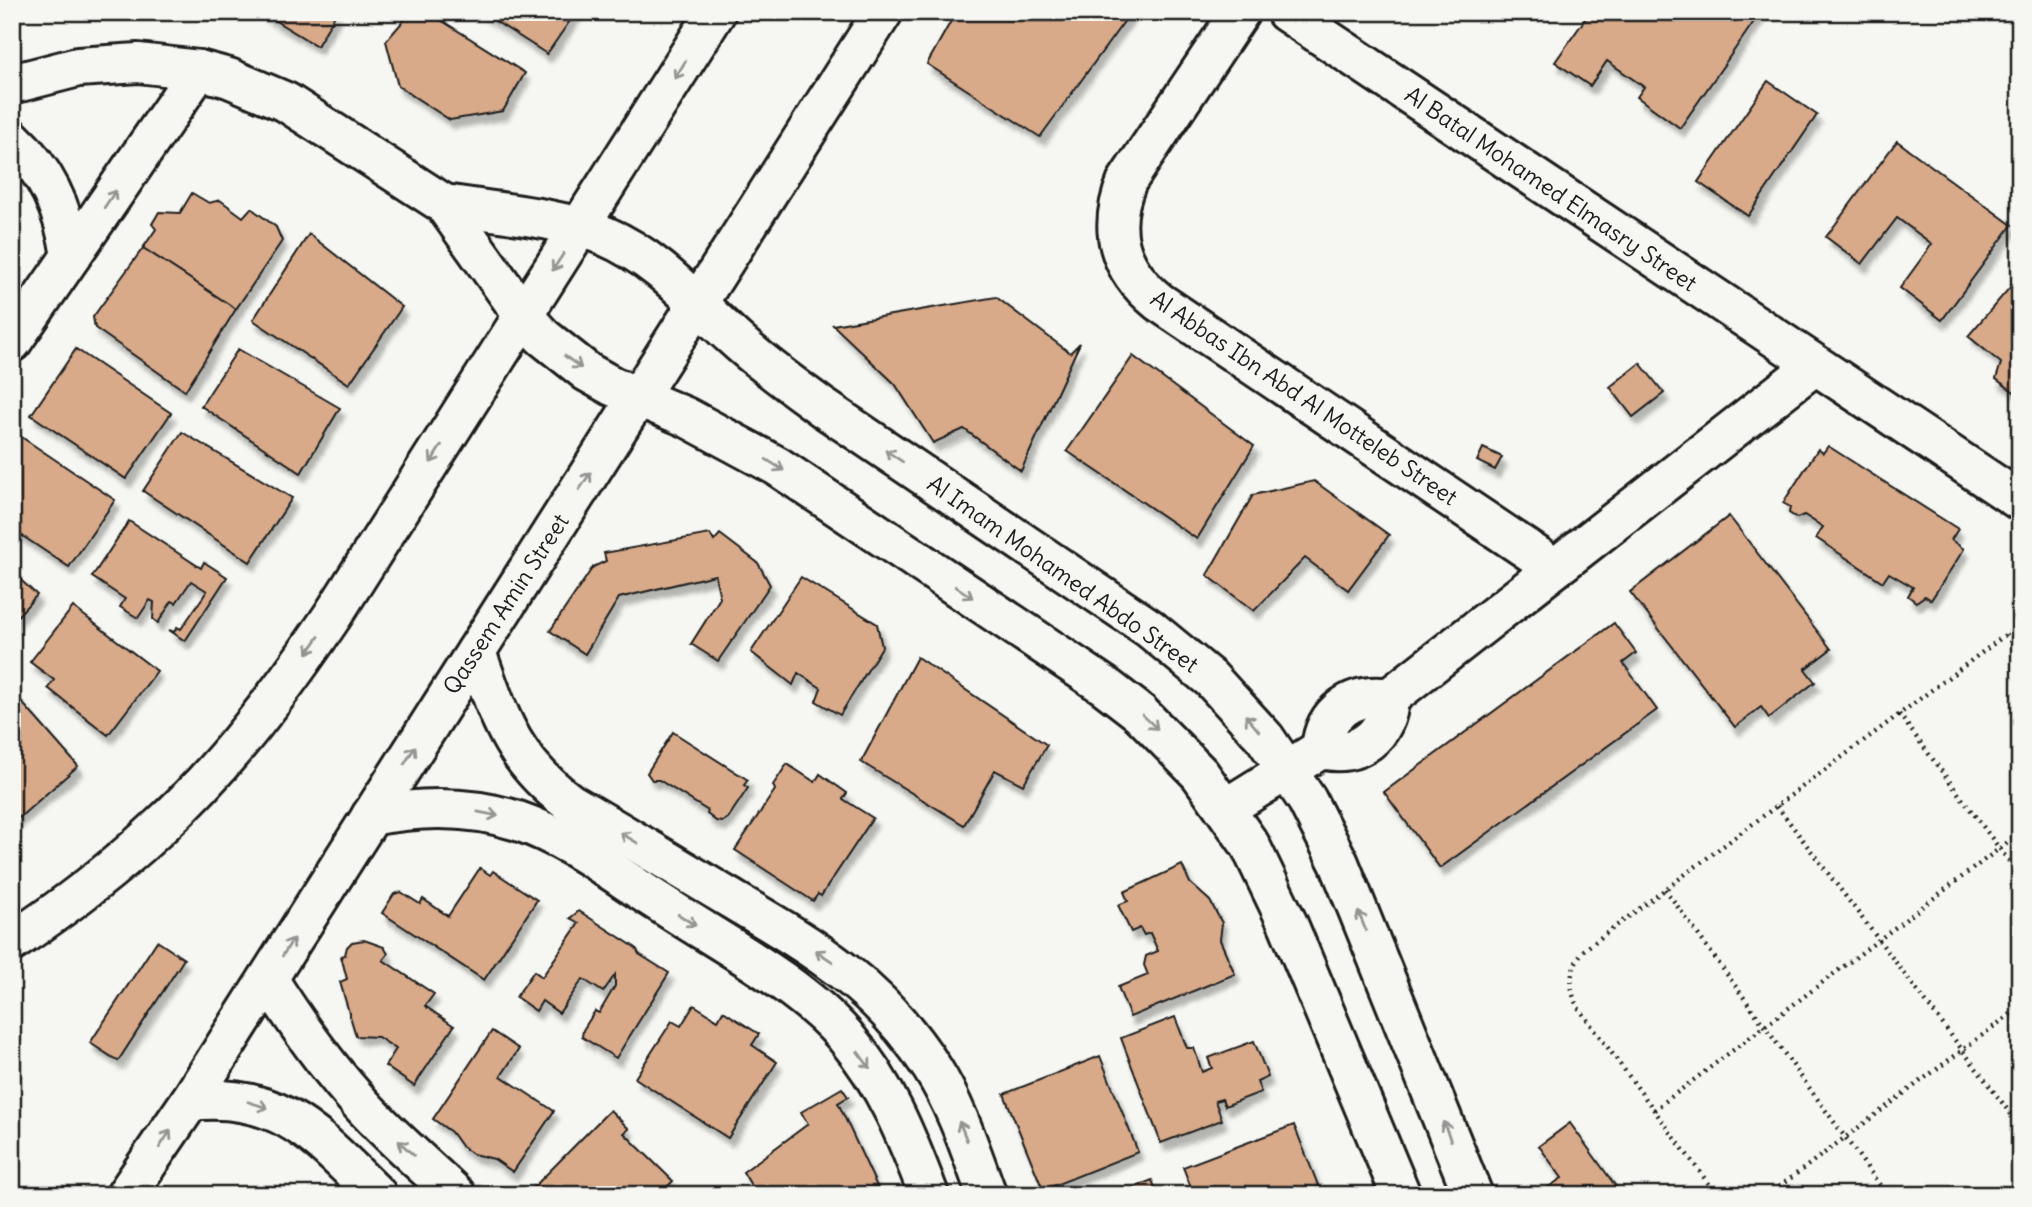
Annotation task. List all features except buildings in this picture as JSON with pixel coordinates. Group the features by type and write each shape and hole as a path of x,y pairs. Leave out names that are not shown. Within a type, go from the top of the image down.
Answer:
{"street":[{"path":"12,942 103,877 158,829 206,780 294,673 716,12"},
{"name":"Qassem Amin Street","path":"126,1195 190,1101 883,12"},
{"name":"Al Abbas Ibn Abd Al Motteleb Street","path":"1240,12 1126,181 1118,205 1116,230 1125,263 1140,285 1159,302 1555,568"},
{"name":"Al Batal Mohamed Elmasry Street","path":"1286,12 2020,501"},
{"path":"12,84 48,73 108,63 138,63 199,70 229,78 286,102 444,204 523,315 542,337 587,372 686,417 777,466 1105,686 1140,713 1200,774 1226,808 1271,883 1401,1195"},
{"path":"12,342 199,70"},
{"path":"12,139 38,167 51,187 64,221 71,256"},
{"name":"Al Imam Mohamed Abdo Street","path":"444,204 580,226 632,250 656,266 747,349 822,407 1149,628 1181,652 1239,707 1289,770 1339,863 1473,1195"},
{"path":"1226,808 1321,749 1342,752 1362,746 1371,740 1383,726 1389,698 1815,365"},
{"path":"476,652 501,722 514,746 549,787 570,803 822,954 848,973 887,1009 915,1042 948,1097 987,1195"},
{"path":"1321,749 1325,730 1345,705 1366,697 1389,698"},
{"path":"372,816 401,810 460,809 519,821 573,848 793,989 843,1034 883,1087 898,1116 929,1195"},
{"path":"268,979 312,1045 363,1107 456,1195"},
{"path":"190,1101 227,1099 264,1107 297,1123 326,1146 377,1195"},
{"path":"326,1146 363,1107"}],"path":[{"path":"1717,1195 1577,1006 1570,983 1576,960 1584,950 2020,624"},
{"path":"2006,634 2020,652"},
{"path":"1899,714 2020,876"},
{"path":"1777,805 2020,1126"},
{"path":"1654,1110 2020,833"},
{"path":"1665,889 1887,1195"},
{"path":"1768,1195 2020,1007"}]}
